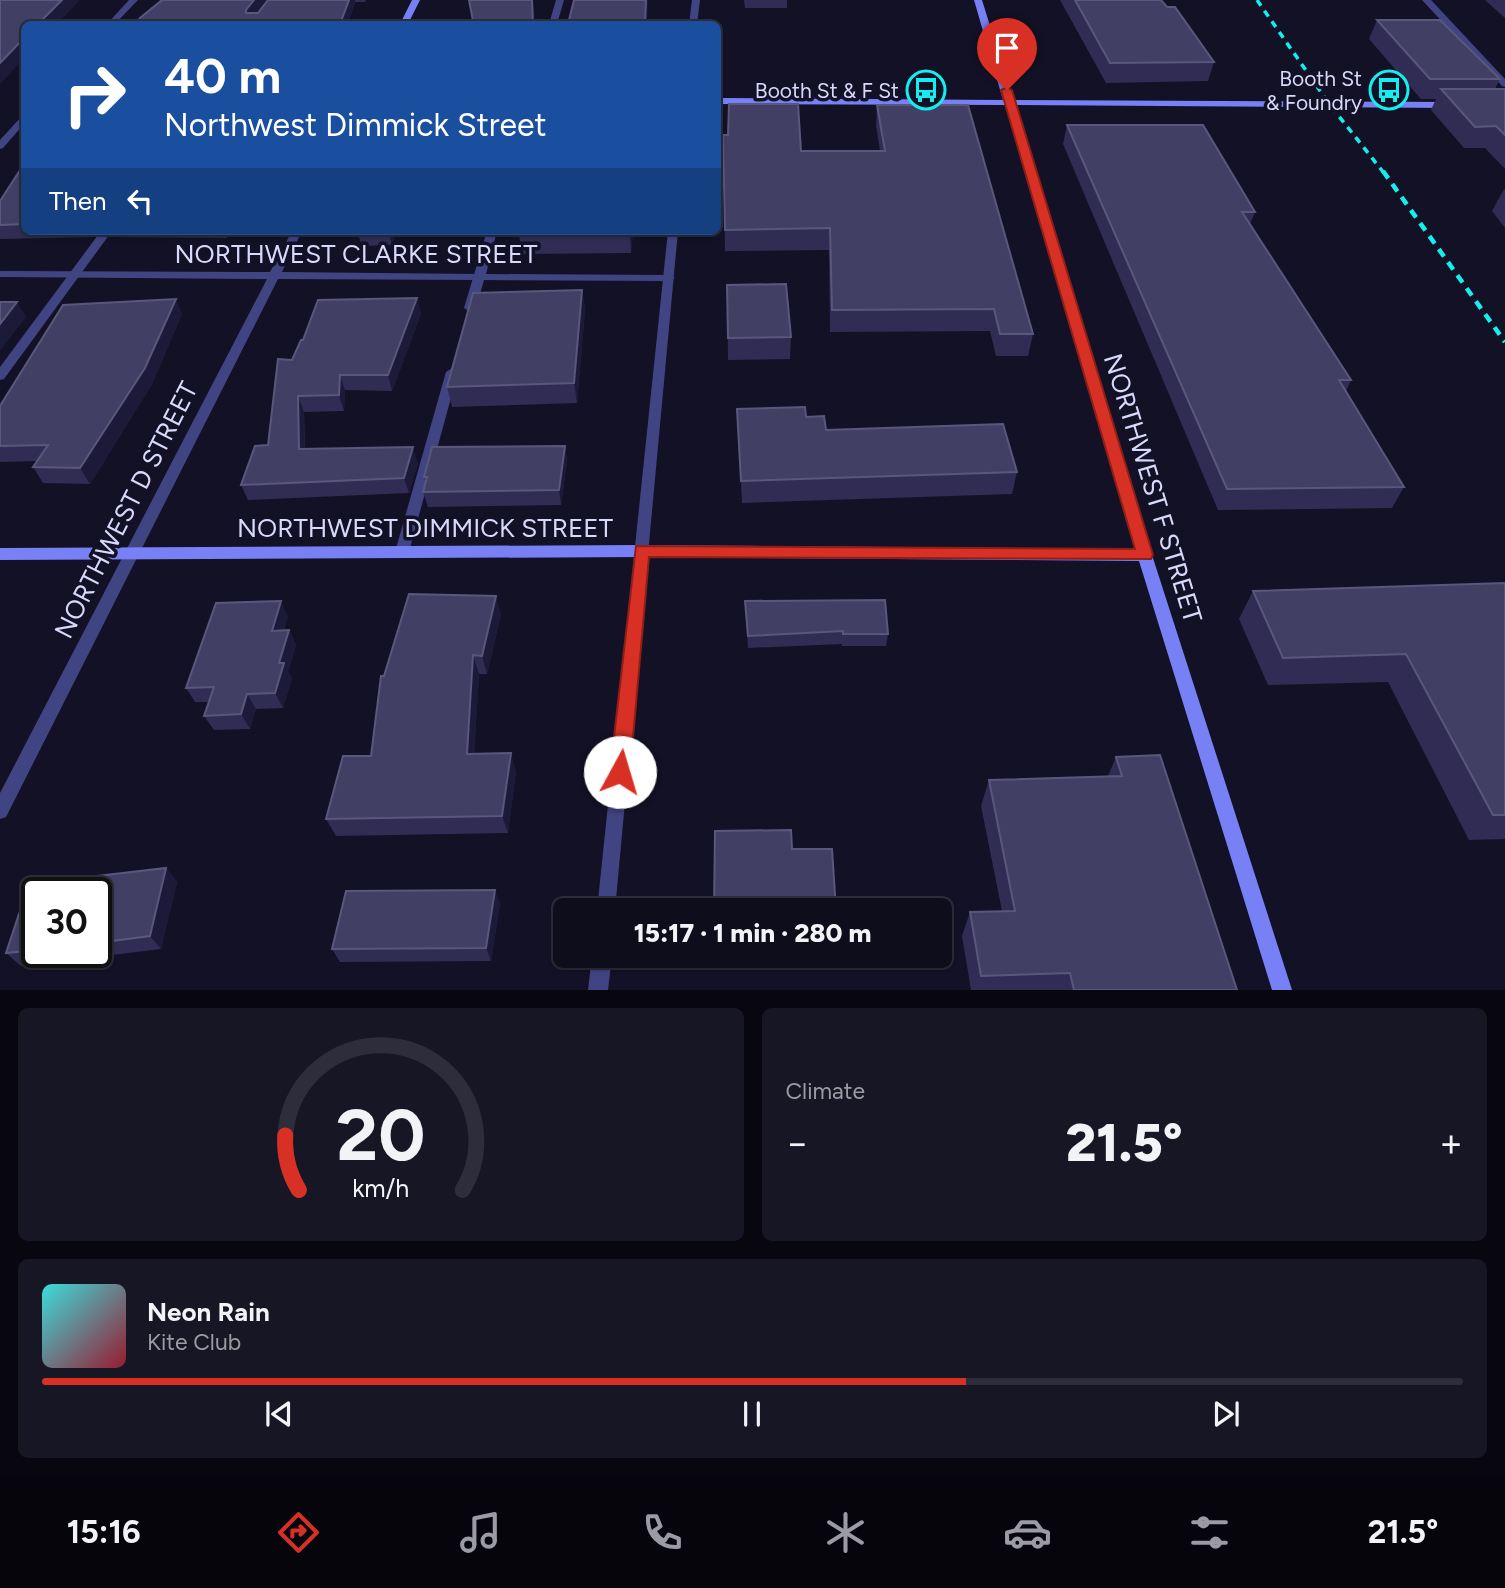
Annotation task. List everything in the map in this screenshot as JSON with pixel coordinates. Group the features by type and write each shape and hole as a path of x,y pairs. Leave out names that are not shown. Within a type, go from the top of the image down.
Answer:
{"main road":[{"path":"406,21 416,0"},
{"name":"NORTHWEST F STREET","path":"978,0 1145,555 1282,989"},
{"path":"721,102 1463,105"},
{"name":"NORTHWEST DIMMICK STREET","path":"0,554 642,551 1145,555"}],"street":[{"path":"114,21 134,0"},
{"path":"554,21 560,0"},
{"path":"693,21 696,0"},
{"path":"1426,0 1505,84"},
{"path":"0,146 21,122"},
{"path":"0,376 104,235"},
{"name":"NORTHWEST D STREET","path":"0,811 295,235"},
{"path":"468,316 491,235"},
{"path":"607,898 673,235"},
{"name":"NORTHWEST CLARKE STREET","path":"0,274 669,278"},
{"path":"402,552 457,356"},
{"path":"598,989 600,968"}],"building":[{"path":"0,0 62,0 41,21 21,21 21,41 0,63"},
{"path":"162,0 254,0 246,13 258,13 268,0 349,0 341,21 138,21"},
{"path":"469,0 532,0 533,21 473,21"},
{"path":"574,0 646,0 645,21 569,21"},
{"path":"1075,0 1161,0 1167,7 1175,7 1214,62 1110,63"},
{"path":"1377,20 1440,20 1500,79 1430,79"},
{"path":"1441,89 1505,89 1505,135 1496,126 1475,127"},
{"path":"729,104 798,104 801,151 885,151 877,105 968,105 1033,334 1000,334 994,309 832,310 830,228 725,230 723,135 728,135"},
{"path":"1067,125 1203,125 1255,212 1242,212 1351,380 1339,380 1404,487 1227,489"},
{"path":"21,169 21,224 0,225 0,201"},
{"path":"786,284 791,337 728,338 727,285"},
{"path":"582,290 574,383 447,387 473,293"},
{"path":"417,298 388,375 340,375 339,395 298,396 299,449 413,447 404,478 241,485 255,446 268,445 278,359 292,360 303,340 318,300"},
{"path":"176,299 145,368 80,468 33,467 48,445 0,446 0,406 63,305"},
{"path":"0,302 17,302 0,324"},
{"path":"805,407 806,417 824,416 826,430 1003,424 1017,472 741,481 737,409"},
{"path":"565,446 559,490 423,492 432,447"},
{"path":"1505,583 1505,815 1493,815 1406,654 1283,658 1253,591"},
{"path":"409,594 496,596 482,656 473,655 467,754 511,753 502,816 326,819 343,756 371,756 381,676 384,676"},
{"path":"885,600 888,634 843,634 843,631 748,636 745,601"},
{"path":"281,601 272,631 289,630 279,663 284,663 275,693 247,694 241,714 204,716 214,687 186,688 216,603"},
{"path":"1160,755 1237,990 1074,990 1070,973 981,976 970,912 1015,911 989,780 1122,776 1116,757"},
{"path":"791,830 792,849 832,849 835,898 714,898 715,831"},
{"path":"166,868 150,936 112,941 112,877 89,877"},
{"path":"495,890 486,948 332,949 346,891"},
{"path":"21,908 21,952 6,953"}],"railway":[{"path":"1257,0 1330,105 1384,173"},
{"path":"1383,171 1505,342"}],"place":[{"name":"Booth St & F St","path":"926,90"},
{"name":"Booth St & Foundry","path":"1389,90"}],"route":[{"path":"620,772 642,551 1145,555 1007,90"}]}
